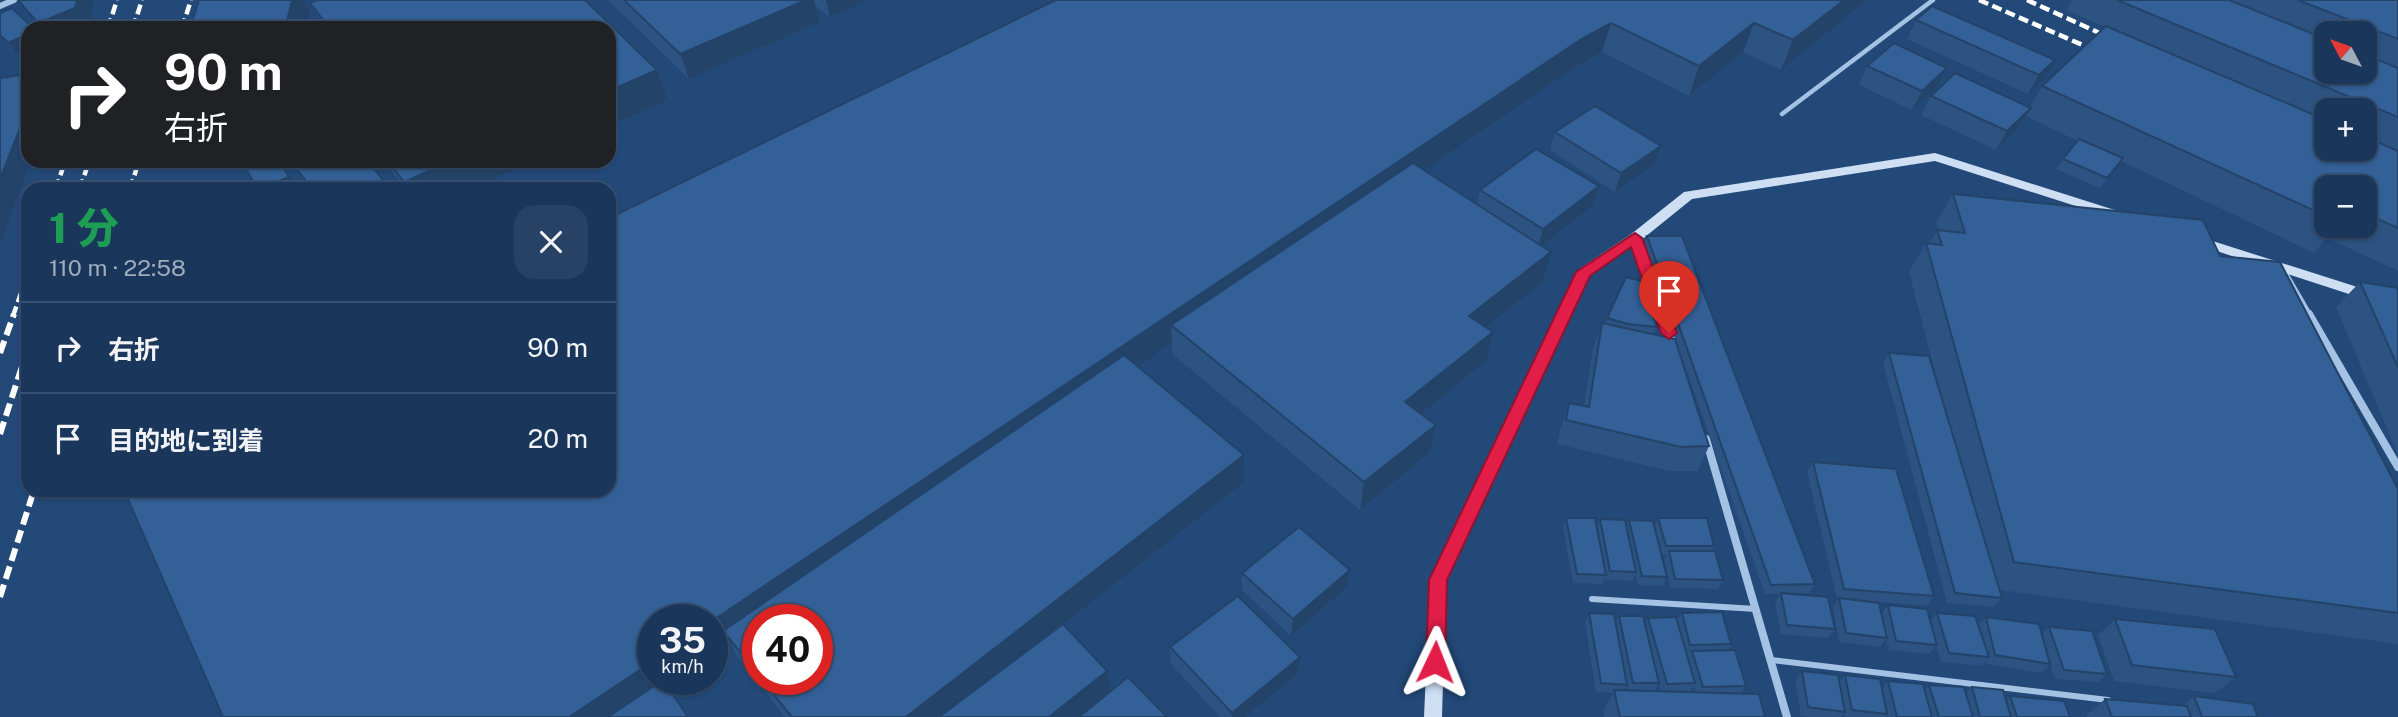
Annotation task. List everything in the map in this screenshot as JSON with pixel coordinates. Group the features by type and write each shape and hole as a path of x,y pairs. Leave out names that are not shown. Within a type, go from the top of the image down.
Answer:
{"street":[{"path":"0,6 14,0"},
{"path":"1433,717 1438,580 1584,272 1635,238 1688,195 1935,156 2129,219"},
{"path":"1635,238 1675,352"},
{"path":"2193,239 2398,305"},
{"path":"2281,266 2398,467"},
{"path":"1702,428 1787,717"}],"lane":[{"path":"1782,114 1933,0"},
{"path":"1592,599 1756,609"},
{"path":"1771,660 2111,701"}],"building":[{"path":"18,0 77,0 75,8 43,21 36,21"},
{"path":"199,0 292,0 287,21 192,21"},
{"path":"317,0 585,0 607,21 324,21 310,3"},
{"path":"624,0 806,0 680,54"},
{"path":"1056,0 1844,0 1793,40 1754,23 1699,66 1611,23 1583,38 728,610 728,604 637,604 637,672 569,717 223,717 127,497 616,497 616,215"},
{"path":"2117,0 2229,0 2314,34 2314,82"},
{"path":"2298,0 2398,0 2398,39 2377,31 2377,21 2352,21"},
{"path":"1932,6 2055,60 2039,75 1916,20"},
{"path":"12,8 26,21 21,21 21,37 8,43 0,35 0,13"},
{"path":"2106,26 2314,115 2314,161 2377,161 2377,142 2398,151 2398,228 2377,219 2377,175 2314,175 2314,211 2042,86"},
{"path":"616,30 657,70 616,88"},
{"path":"1894,43 1947,68 1922,91 1867,66"},
{"path":"2377,59 2398,68 2398,117 2377,108 2377,98 2352,98 2319,84 2377,84"},
{"path":"1955,73 2031,108 2007,131 1931,96"},
{"path":"21,75 21,126 0,179 0,78"},
{"path":"1595,106 1661,146 1621,173 1555,132"},
{"path":"2079,139 2123,158 2107,178 2063,159"},
{"path":"1536,149 1599,186 1543,229 1480,190"},
{"path":"1413,163 1551,252 1469,316 1493,332 1405,402 1436,425 1364,482 1171,325"},
{"path":"245,168 283,168 289,177 276,182 254,182"},
{"path":"296,168 374,168 384,182 307,182"},
{"path":"393,168 435,168 404,182"},
{"path":"1953,194 2203,220 2220,256 2280,262 2398,489 2398,613 2014,562 1926,243 1942,245 1937,230 1965,233"},
{"path":"1647,236 1682,236 1815,584 1771,585"},
{"path":"1626,277 1641,281 1657,327 1628,324 1607,318"},
{"path":"2360,282 2398,288 2398,367"},
{"path":"1602,323 1675,339 1709,446 1681,447 1566,420 1569,403 1589,407"},
{"path":"1889,353 1929,356 2002,598 1955,593"},
{"path":"1124,355 1244,455 906,717 792,717 774,695 833,695 833,604 762,604"},
{"path":"1813,462 1896,469 1934,596 1844,589"},
{"path":"1566,518 1595,518 1606,575 1577,574"},
{"path":"1658,518 1707,518 1714,546 1666,546"},
{"path":"1600,519 1625,520 1636,572 1610,571"},
{"path":"1629,520 1653,521 1667,577 1642,576"},
{"path":"1299,527 1350,570 1293,619 1242,573"},
{"path":"1669,551 1715,551 1723,580 1675,579"},
{"path":"1781,593 1828,597 1835,629 1787,625"},
{"path":"1238,596 1300,657 1232,713 1170,647"},
{"path":"1839,598 1879,603 1887,638 1846,633"},
{"path":"1888,605 1927,609 1937,645 1896,641"},
{"path":"1722,612 1731,644 1690,645 1682,613"},
{"path":"1589,613 1614,614 1627,685 1601,683"},
{"path":"1937,613 1975,616 1989,657 1949,653"},
{"path":"1619,616 1643,616 1659,683 1633,683"},
{"path":"1676,617 1695,683 1667,684 1648,618"},
{"path":"1986,617 2039,624 2050,664 1995,655"},
{"path":"742,618 742,654 728,637 728,628"},
{"path":"2115,619 2215,629 2236,677 2132,665"},
{"path":"1063,624 1107,671 1049,717 939,717"},
{"path":"2049,627 2092,631 2107,674 2064,670"},
{"path":"1735,650 1746,686 1703,687 1692,651"},
{"path":"1802,671 1838,675 1845,712 1808,707"},
{"path":"1845,675 1880,679 1887,714 1852,710"},
{"path":"1128,677 1167,717 1079,717"},
{"path":"1888,681 1923,684 1932,717 1897,717"},
{"path":"1929,685 1964,687 1973,717 1939,717"},
{"path":"1972,687 2003,690 2011,717 1980,717"},
{"path":"1614,690 1759,694 1765,717 1620,717"},
{"path":"641,695 673,695 688,717 608,717"},
{"path":"2010,696 2064,701 2070,717 2017,717"},
{"path":"2194,696 2253,704 2258,717 2202,717"},
{"path":"2105,699 2187,706 2191,717 2112,717"}],"railway":[{"path":"110,21 117,0"},
{"path":"135,21 142,0"},
{"path":"184,21 191,0"},
{"path":"1979,0 2101,53"},
{"path":"2027,0 2117,41"},
{"path":"58,182 63,168"},
{"path":"82,182 87,168"},
{"path":"132,182 137,168"},
{"path":"13,316 21,293"},
{"path":"0,353 14,314"},
{"path":"0,434 21,370"},
{"path":"0,597 32,497"}],"route":[{"path":"1435,662 1438,580 1584,272 1635,238 1669,333"}]}
